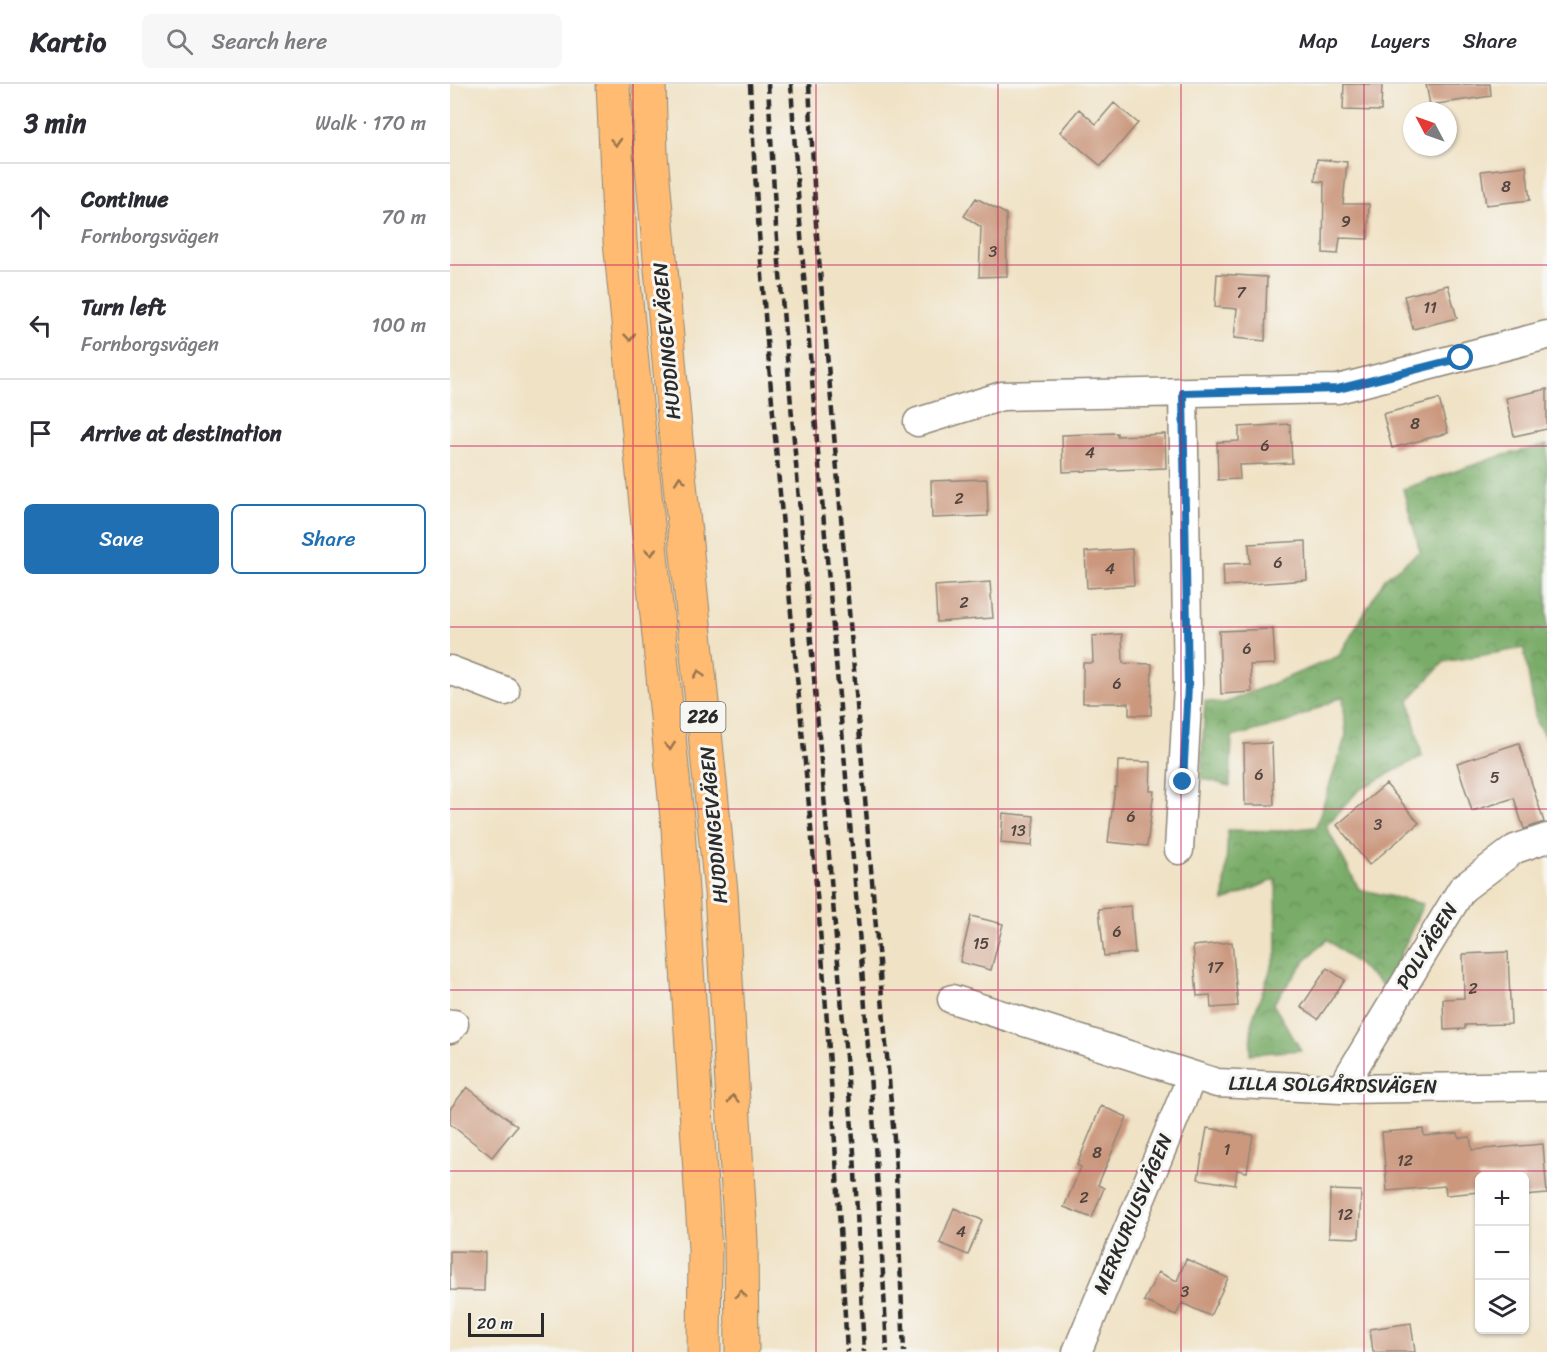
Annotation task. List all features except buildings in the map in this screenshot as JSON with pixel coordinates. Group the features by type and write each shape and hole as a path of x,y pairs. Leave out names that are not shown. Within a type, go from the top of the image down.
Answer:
{"main road":[{"name":"HUDDINGEVÄGEN","path":"613,84 620,242 678,828 705,1249 704,1352"},
{"name":"HUDDINGEVÄGEN","path":"649,84 651,154 679,474 721,892 741,1241 742,1352"}],"street":[{"path":"918,422 1002,396 1338,389 1547,335"},
{"path":"1179,850 1188,685 1183,393"},
{"path":"450,670 505,691"},
{"name":"POLVÄGEN","path":"1341,1089 1462,889 1515,849 1547,838"},
{"name":"LILLA SOLGÅRDSVÄGEN","path":"952,999 1217,1083 1341,1089 1547,1086"},
{"name":"MERKURIUSVÄGEN","path":"1077,1352 1192,1076"}],"green space":[{"path":"1547,445 1547,740 1536,722 1524,648 1444,662 1409,700 1422,756 1359,790 1326,826 1359,889 1423,904 1386,988 1327,939 1305,961 1273,1004 1301,1050 1250,1054 1252,1020 1277,952 1276,879 1224,901 1228,830 1278,831 1316,827 1346,735 1343,696 1291,721 1232,737 1230,786 1201,778 1205,701 1225,703 1339,656 1385,578 1420,551 1403,489 1500,456"}],"railway":[{"path":"750,84 763,293 823,972 847,1352"},
{"path":"768,84 776,227 854,1152 864,1352"},
{"path":"791,84 801,243 867,1034 887,1352"},
{"path":"809,84 816,224 895,1150 904,1352"}],"route":[{"path":"1183,782 1188,685 1183,393 1338,389 1461,358"}]}
